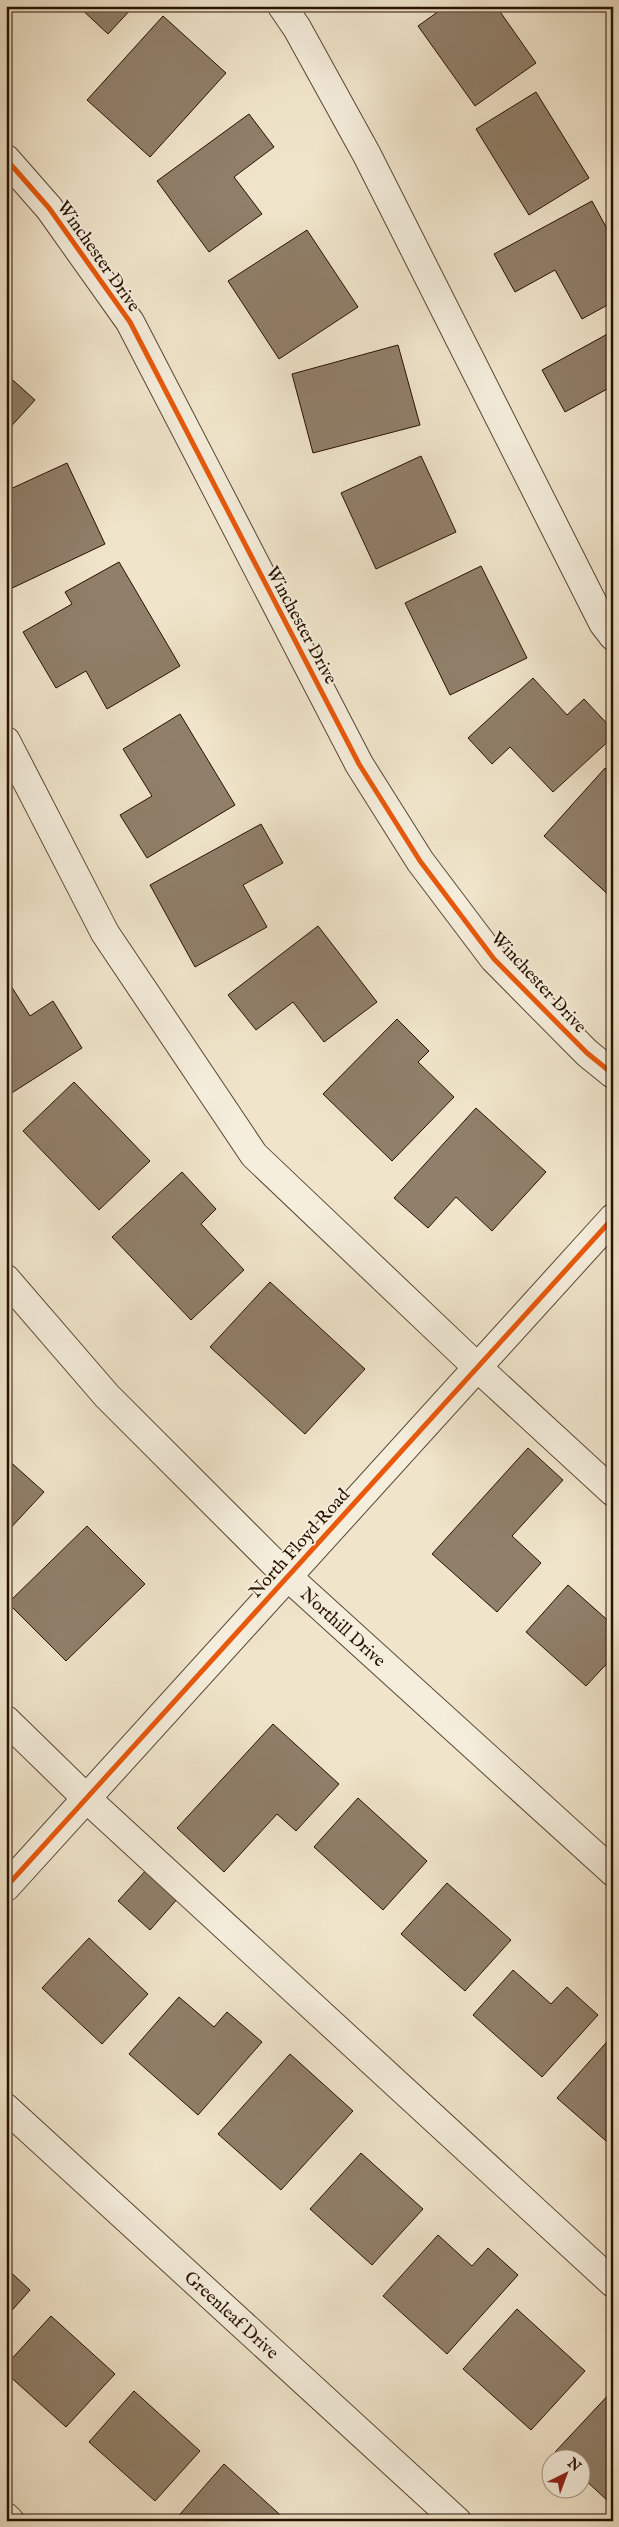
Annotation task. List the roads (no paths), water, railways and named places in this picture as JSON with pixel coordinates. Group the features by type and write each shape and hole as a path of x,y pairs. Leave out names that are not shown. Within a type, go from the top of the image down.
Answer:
{"street":[{"path":"282,6 368,155 599,614 613,636"},
{"name":"Winchester Drive","path":"6,159 49,208 130,322 189,440 359,764 420,861 494,959 587,1053 613,1074"},
{"path":"6,742 104,933 254,1155 476,1367 613,1492"},
{"name":"North Floyd Road","path":"6,1887 613,1218"},
{"name":"Northill Drive","path":"6,1279 107,1396 287,1576 613,1872"},
{"path":"6,1720 86,1798 613,2283"},
{"name":"Greenleaf Drive","path":"6,2108 457,2521"},
{"path":"6,2517 10,2521"}]}
